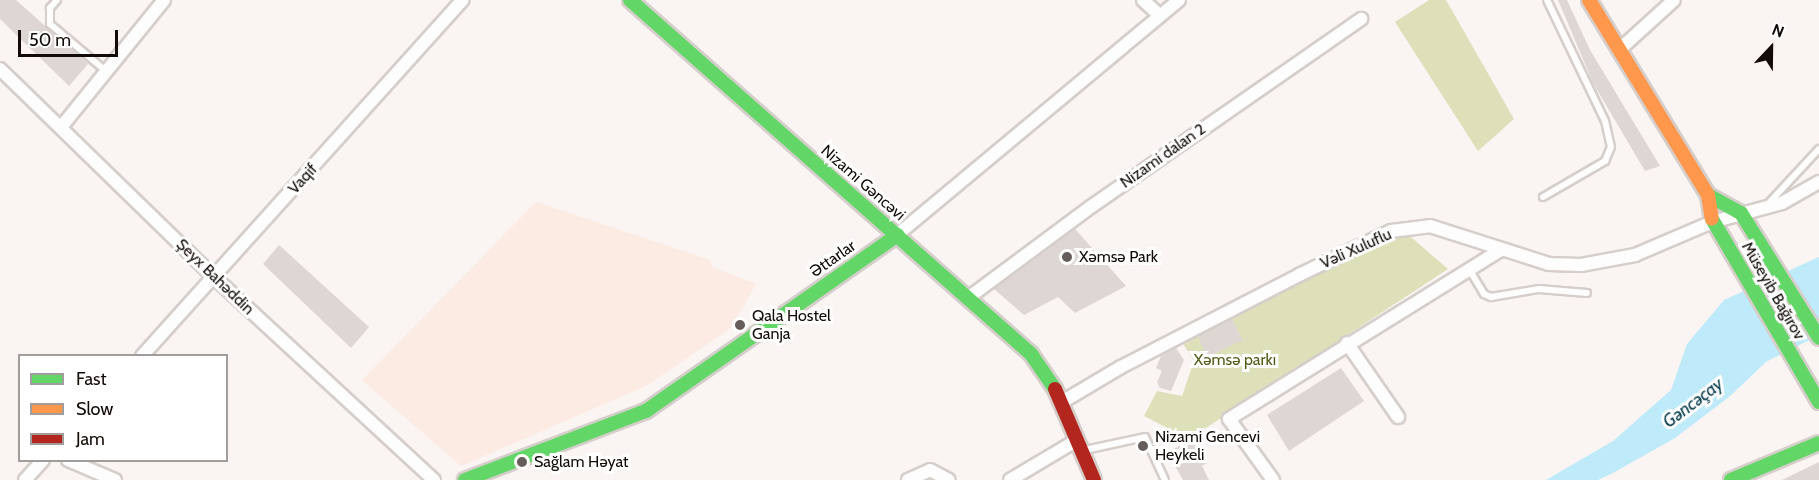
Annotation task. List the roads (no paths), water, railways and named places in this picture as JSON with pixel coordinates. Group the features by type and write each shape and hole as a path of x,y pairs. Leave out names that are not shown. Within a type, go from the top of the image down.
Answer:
{"street":[{"path":"62,126 164,0"},
{"name":"Vaqif","path":"144,354 462,0"},
{"name":"Nizami Gəncəvi","path":"630,0 1030,354 1062,402 1079,446"},
{"path":"1143,0 1160,16"},
{"name":"Əttarlar","path":"465,480 646,411 897,235 1179,0"},
{"name":"Müseyib Bağırov","path":"1589,0 1708,195 1712,222 1817,399"},
{"path":"1619,50 1674,0"},
{"name":"Nizami dalan 2","path":"968,298 1092,206 1361,19"},
{"name":"Şeyx Bahəddin","path":"0,69 62,126 214,278 434,480"},
{"name":"Vəli Xuluflu","path":"1062,402 1121,367 1288,280 1391,231 1430,226 1466,236 1498,251 1549,264 1581,266 1635,255 1712,222 1741,213 1764,210 1802,195 1819,182"},
{"name":"Müseyib Bağırov","path":"1708,195 1741,213 1819,338"},
{"path":"1273,480 1229,418 1498,251"},
{"path":"1347,343 1398,417"},
{"path":"1731,480 1819,443"},
{"path":"1010,480 1079,446 1094,480"},
{"path":"25,480 42,462"},
{"path":"73,462 115,480"},
{"path":"908,480 930,470 949,480"}],"lane":[{"path":"57,0 50,8 50,24 106,72"},
{"path":"1543,197 1605,161 1611,147 1605,121 1547,0"},
{"path":"1764,210 1819,149"},
{"path":"1468,269 1484,294 1491,297 1539,289 1587,293"},
{"path":"1079,446 1144,437 1164,480"}],"water":[{"name":"Gəncəçay","path":"1819,257 1819,335 1766,362 1729,397 1675,438 1613,473 1598,480 1546,480 1613,441 1671,390 1687,344 1724,300"}],"place":[{"name":"Xəmsə Park","path":"1067,257"},
{"name":"Qala Hostel Ganja","path":"740,325"},
{"name":"Nizami Gencevi Heykeli","path":"1143,446"},
{"name":"Sağlam Həyat","path":"522,462"}],"park label":[{"name":"Xəmsə parkı","path":"1235,360"}]}
